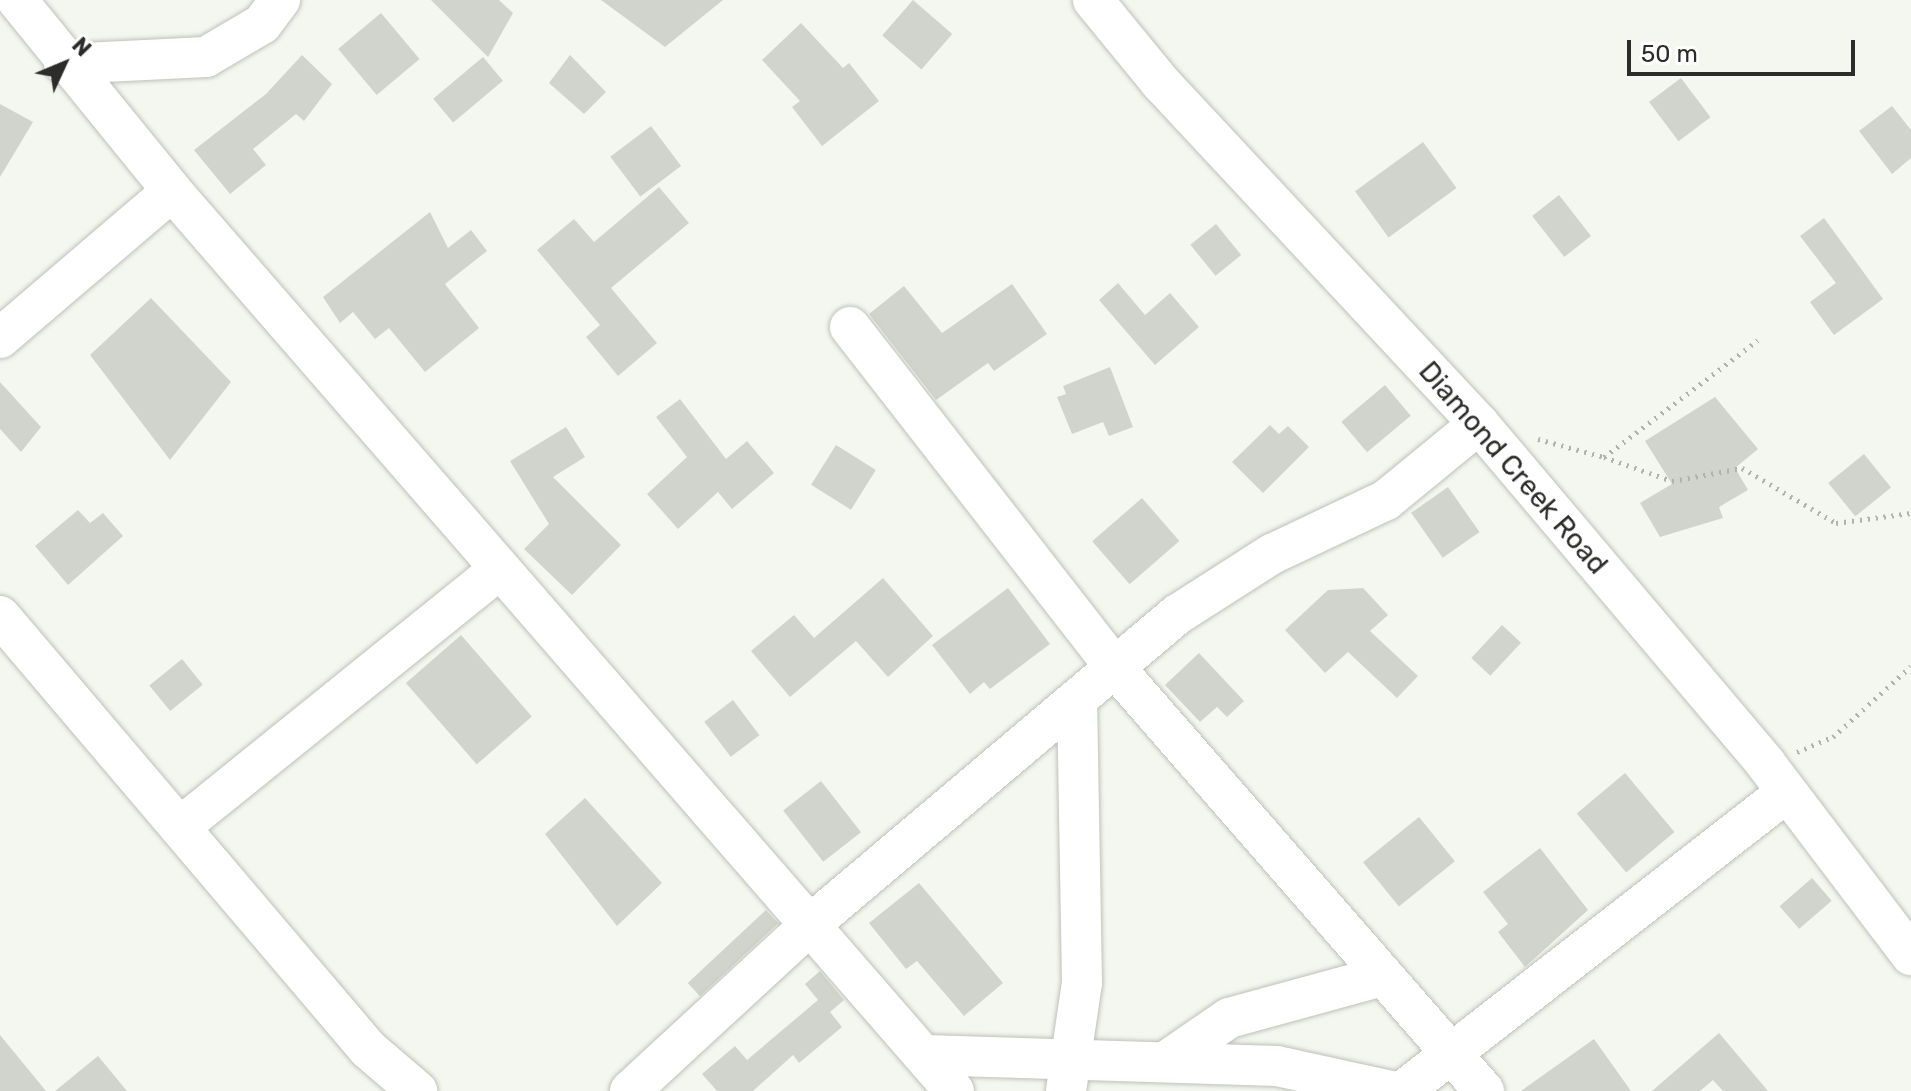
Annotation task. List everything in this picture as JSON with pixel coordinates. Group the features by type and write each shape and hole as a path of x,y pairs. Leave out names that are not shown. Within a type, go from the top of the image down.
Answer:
{"street":[{"path":"17,0 64,64 172,191 812,923 954,1091"},
{"path":"64,64 206,57 262,24 280,0"},
{"name":"Diamond Creek Road","path":"1093,0 1161,83 1479,424 1775,779 1911,955"},
{"path":"0,338 172,191"},
{"path":"850,327 1116,669 1484,1091"},
{"path":"630,1091 812,923 1077,704 1178,614 1272,554 1386,500 1479,424"},
{"path":"180,827 500,569"},
{"path":"0,616 368,1049 417,1091"},
{"path":"1070,1078 1082,952 1077,704"},
{"path":"1403,1091 1454,1056 1775,779"},
{"path":"1168,1060 1229,1018 1383,976"},
{"path":"926,1055 1070,1078 1168,1060 1277,1066 1391,1091"}],"path":[{"path":"1604,457 1758,340"},
{"path":"1479,424 1604,457 1672,481 1742,468 1836,523 1911,513"},
{"path":"1775,779 1833,737 1911,666"}],"building":[{"path":"431,0 499,0 513,13 488,57"},
{"path":"601,0 723,0 665,47"},
{"path":"913,0 952,34 921,70 882,35"},
{"path":"381,13 420,59 377,95 338,49"},
{"path":"801,23 843,68 849,63 879,101 822,146 792,107 800,101 762,60"},
{"path":"302,55 332,84 304,121 296,114 253,149 266,165 230,194 194,150 266,94"},
{"path":"570,55 606,92 584,114 549,83"},
{"path":"483,57 503,81 453,123 433,99"},
{"path":"1681,78 1710,117 1679,141 1649,102"},
{"path":"0,104 33,122 0,177"},
{"path":"1892,106 1911,130 1911,158 1892,174 1859,131"},
{"path":"651,126 681,166 640,197 610,157"},
{"path":"1423,142 1457,188 1389,237 1355,191"},
{"path":"659,187 689,223 611,288 657,343 618,376 586,337 600,325 537,250 574,219 594,242"},
{"path":"1559,195 1591,236 1564,257 1532,216"},
{"path":"430,212 448,248 471,230 487,251 445,284 479,328 425,372 389,328 375,339 353,312 340,323 323,297"},
{"path":"1824,218 1883,299 1834,335 1810,302 1836,283 1800,236"},
{"path":"1216,224 1241,255 1216,276 1190,245"},
{"path":"1118,283 1145,315 1170,293 1199,327 1155,365 1099,300"},
{"path":"1012,284 1047,334 994,371 988,363 936,400 869,314 904,286 942,333"},
{"path":"151,298 231,382 170,460 90,355"},
{"path":"1110,367 1133,427 1109,436 1103,422 1072,434 1057,397 1066,394 1063,386"},
{"path":"0,382 41,427 21,452 0,429"},
{"path":"1385,385 1411,416 1367,452 1341,422"},
{"path":"1715,397 1758,449 1735,468 1748,490 1719,507 1723,518 1660,537 1640,503 1672,484 1645,441"},
{"path":"680,399 726,459 747,441 774,473 732,509 718,492 678,529 647,494 687,457 656,417"},
{"path":"1270,425 1279,434 1288,426 1309,447 1263,493 1232,462"},
{"path":"566,427 585,457 553,477 621,545 572,595 524,549 549,524 510,461"},
{"path":"836,445 876,470 851,510 811,485"},
{"path":"1864,454 1891,487 1855,516 1828,483"},
{"path":"1448,487 1480,532 1443,558 1411,513"},
{"path":"1142,498 1179,541 1130,584 1092,541"},
{"path":"78,510 90,523 103,513 123,536 68,585 35,546"},
{"path":"883,578 933,636 888,677 856,641 790,697 751,651 794,615 814,638"},
{"path":"1008,588 1050,644 990,689 984,682 970,694 932,645"},
{"path":"1363,588 1388,615 1370,631 1418,676 1397,698 1348,652 1325,673 1285,630 1328,590"},
{"path":"1502,625 1521,643 1490,676 1471,658"},
{"path":"461,635 532,717 477,764 406,683"},
{"path":"1199,653 1244,701 1227,717 1217,707 1200,722 1165,685"},
{"path":"182,659 203,685 170,711 149,685"},
{"path":"733,700 759,735 731,757 704,722"},
{"path":"1625,773 1674,832 1626,872 1577,813"},
{"path":"821,781 861,832 823,862 783,811"},
{"path":"585,798 662,883 617,926 545,834"},
{"path":"1419,817 1455,861 1399,907 1363,862"},
{"path":"1540,848 1588,910 1525,967 1498,932 1508,924 1483,892"},
{"path":"1812,878 1832,901 1799,929 1780,906"},
{"path":"919,883 1003,983 964,1016 917,961 906,969 869,923"},
{"path":"766,910 778,923 700,996 688,983"},
{"path":"820,971 844,1000 830,1012 842,1027 799,1063 793,1055 753,1091 717,1091 702,1074 735,1046 747,1060 818,1000 805,984"},
{"path":"1719,1033 1768,1091 1723,1091 1713,1080 1700,1091 1652,1091"},
{"path":"0,1035 46,1091 0,1091"},
{"path":"1594,1039 1631,1091 1521,1091"},
{"path":"98,1056 127,1091 55,1091"}]}
